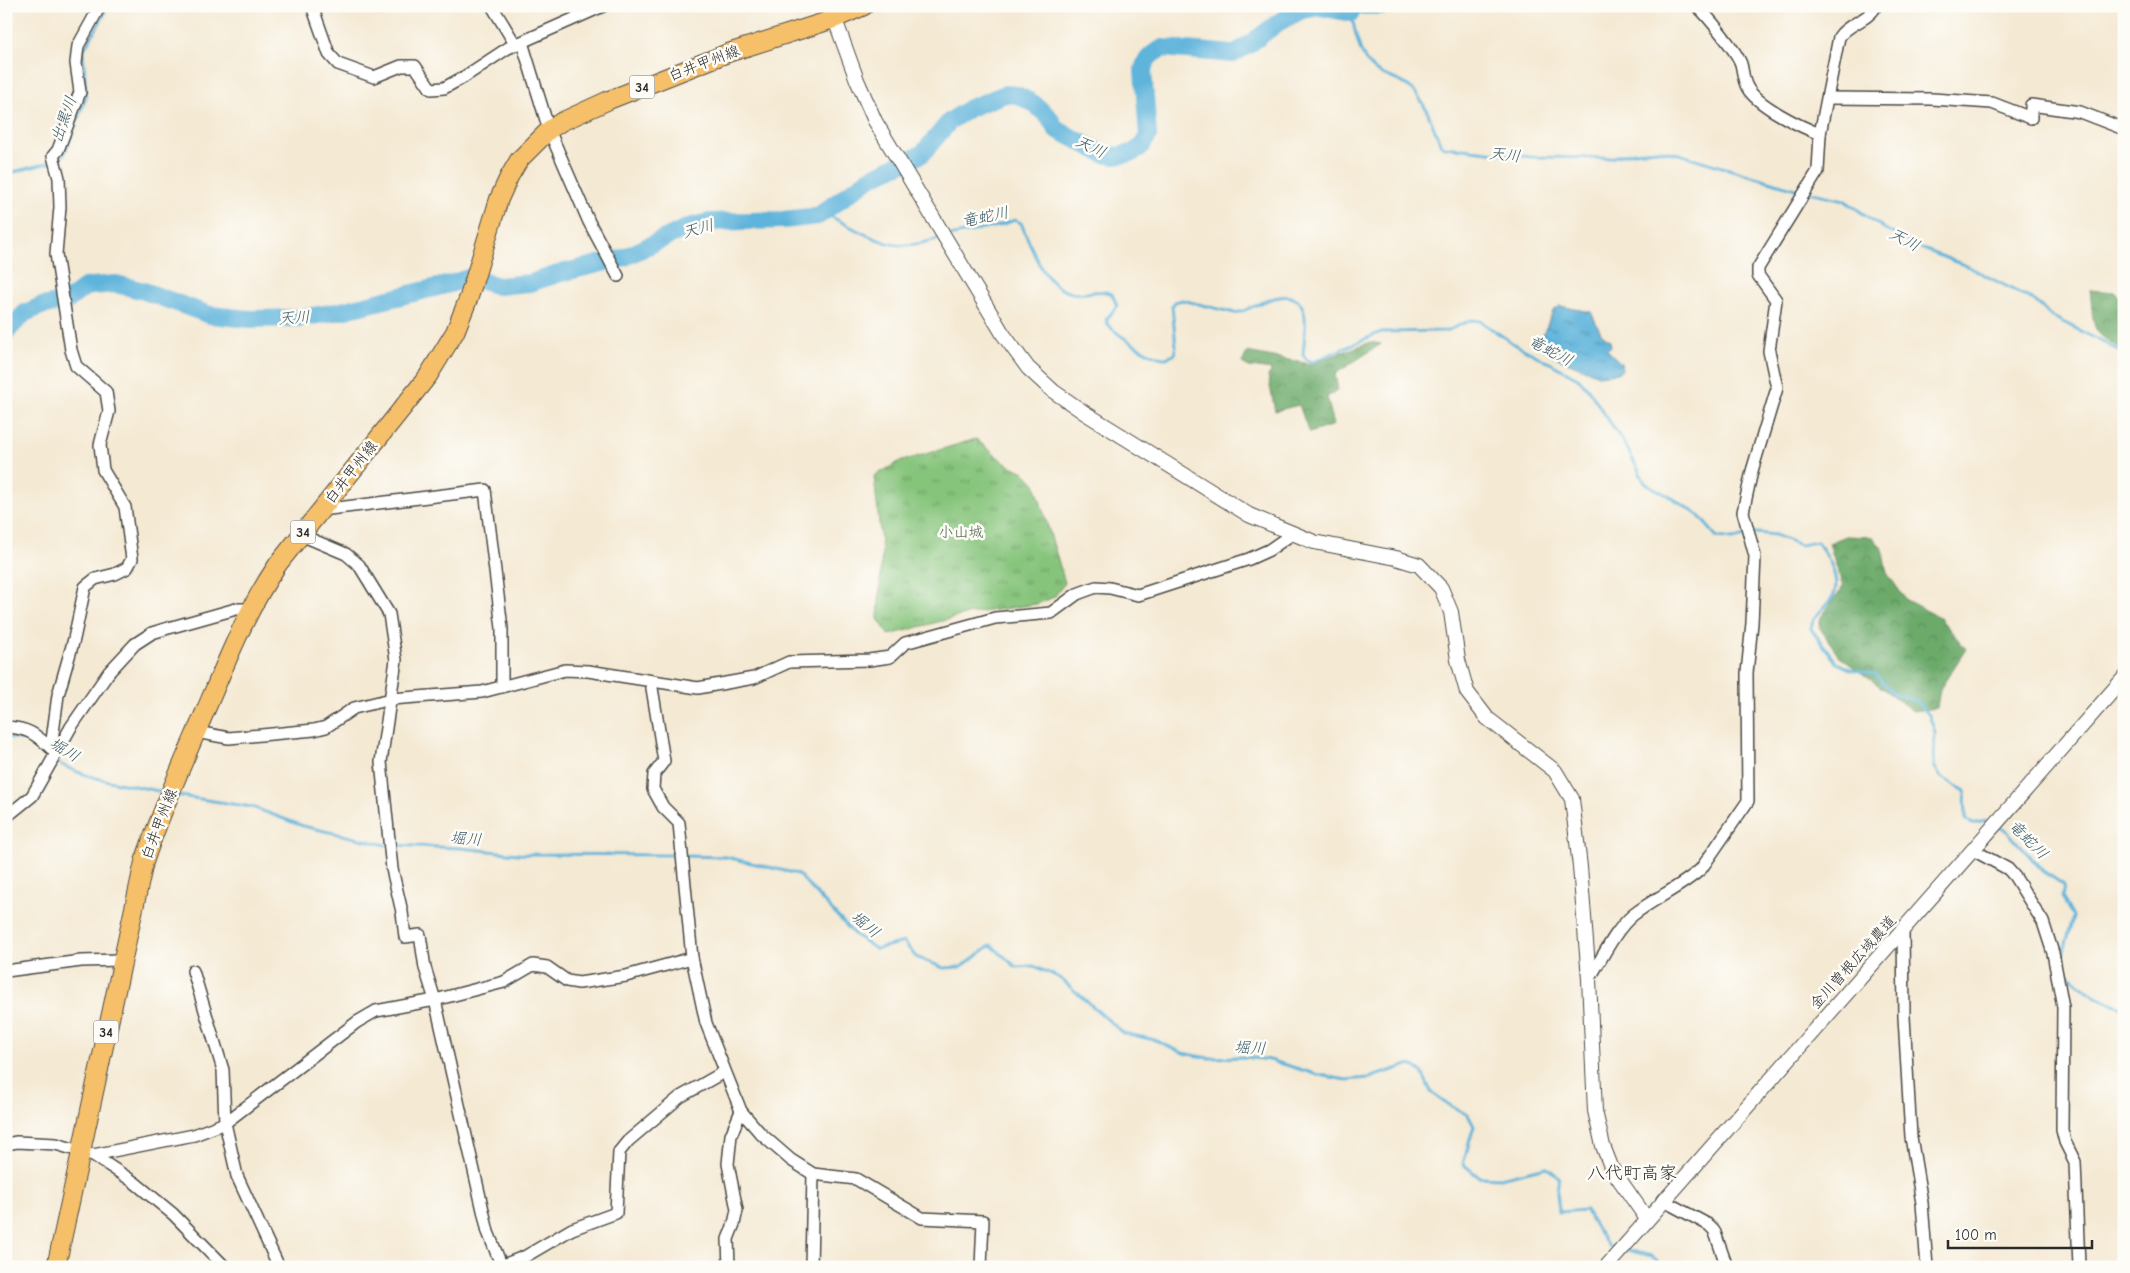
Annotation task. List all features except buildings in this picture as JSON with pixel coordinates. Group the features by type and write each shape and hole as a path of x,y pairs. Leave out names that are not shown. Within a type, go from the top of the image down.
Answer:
{"main road":[{"name":"白井甲州線","path":"56,1267 87,1153 121,960 144,862 169,794 250,609 278,564 439,360 455,332 469,297 498,199 519,160 549,130 561,122 609,100 832,12 864,6"}],"street":[{"path":"6,817 32,796 49,766 54,751 58,694 74,639 85,587 95,579 115,574 127,568 132,559 125,507 104,470 100,445 109,411 106,392 76,366 56,254 60,207 55,161 80,92 76,63 78,46 100,6"},
{"path":"312,6 329,54 338,64 374,77 401,66 416,66 431,89 444,88 518,43 582,10 603,6"},
{"path":"492,6 518,43 549,130 589,222 618,276"},
{"path":"1698,6 1708,15 1741,63 1746,86 1754,97 1800,126 1820,134"},
{"path":"1589,979 1622,925 1633,915 1691,878 1701,869 1748,801 1746,673 1752,623 1755,556 1743,512 1752,471 1777,388 1769,351 1776,300 1758,275 1758,268 1818,171 1820,134 1839,37 1844,29 1861,21 1876,6"},
{"path":"832,12 856,80 875,121 905,173 1016,352 1028,368 1053,390 1249,515 1314,542 1396,558 1419,566 1441,588 1451,612 1458,660 1467,692 1487,718 1555,771 1572,799 1580,867 1589,979 1595,1111 1603,1146 1612,1169 1647,1218"},
{"path":"1828,98 1932,99 1992,103 2031,118 2032,105 2080,112 2124,129"},
{"path":"321,510 485,490 502,628 502,686"},
{"path":"196,732 229,738 314,730 326,727 354,708 391,700 482,692 565,670 588,671 698,688 754,678 789,662 870,660 890,657 905,643 995,618 1051,613 1077,594 1096,588 1110,588 1138,595 1249,559 1270,550 1292,534"},
{"path":"301,535 346,554 359,565 389,614 396,660 381,762 389,846 405,937 420,935 425,968 435,1000 488,1232 501,1266 526,1256 572,1229 616,1213 619,1152 628,1141 680,1097 724,1072"},
{"path":"54,751 109,672 135,644 152,633 165,629 236,609 250,609"},
{"name":"金川曽根広域農道","path":"1606,1267 1662,1200 1903,930 1993,825 2124,678"},
{"path":"651,682 664,761 654,774 653,789 663,807 679,823 692,958 706,1023 741,1111 761,1134 791,1160 813,1174 856,1179 922,1218 983,1221 981,1267"},
{"path":"6,727 33,732 54,751"},
{"path":"1973,850 2008,869 2015,877 2043,922 2053,953 2063,1007 2062,1130 2065,1142 2075,1162 2079,1267"},
{"path":"1903,930 1904,1018 1911,1137 1922,1203 1927,1267"},
{"path":"87,1153 194,1135 225,1123 357,1022 376,1012 435,1000 504,982 533,965 547,967 566,981 579,983 626,976 692,958"},
{"path":"6,971 81,961 121,960"},
{"path":"193,970 222,1070 225,1123 237,1176 279,1267"},
{"path":"729,1267 728,1239 737,1210 728,1164 731,1135 741,1111"},
{"path":"6,1144 17,1142 56,1144 87,1153 134,1182 173,1214 225,1267"},
{"path":"811,1267 813,1174"},
{"path":"1662,1200 1709,1225 1714,1230 1726,1264 1730,1267"}],"green space":[{"path":"2090,290 2114,292 2123,300 2124,350 2104,338 2095,328"},
{"path":"1370,342 1381,344 1335,374 1338,390 1327,397 1334,425 1309,433 1299,405 1275,411 1268,376 1272,370 1249,367 1242,363 1247,352 1311,364"},
{"name":"小山城","path":"976,439 1005,463 1024,472 1035,484 1065,583 1054,597 1037,604 968,614 889,635 878,619 882,551 874,476 899,462"},
{"path":"1846,536 1873,537 1882,548 1887,573 1906,600 1939,617 1966,649 1940,689 1937,708 1913,711 1840,657 1819,627 1821,617 1843,587 1829,543"}],"water":[{"path":"1560,306 1591,312 1601,333 1610,341 1611,346 1607,350 1621,363 1622,370 1618,373 1598,375 1555,357 1541,348 1539,344 1553,311"}],"waterway":[{"name":"出黒川","path":"58,160 64,155 86,97 83,51 103,17 107,6"},
{"name":"天川","path":"1407,6 1384,13 1351,13 1357,38 1367,63 1373,69 1406,84 1418,96 1426,109 1441,145 1445,147 1532,157 1609,158 1634,152 1657,150 1679,154 1802,191"},
{"name":"天川","path":"6,332 25,313 41,306 67,301 85,287 116,284 144,291 210,315 250,319 301,318 341,311 471,277 498,286 530,283 561,273 623,258 688,227 709,222 783,220 818,216 870,178 922,154 950,121 970,108 1005,94 1017,95 1033,103 1049,117 1056,129 1103,154 1116,156 1132,153 1141,147 1148,136 1143,70 1150,56 1156,52 1163,48 1233,54 1279,22 1302,10 1320,7 1351,13"},
{"name":"出黒川","path":"6,174 52,162"},
{"name":"天川","path":"1809,192 1844,200 1885,229 1923,249 1967,266 2035,301 2051,316 2124,353"},
{"name":"竜蛇川","path":"822,212 860,232 898,245 909,245 941,238"},
{"name":"竜蛇川","path":"949,236 998,226 1015,220 1021,223 1034,254 1046,275 1054,284 1063,290 1073,293 1107,292 1112,294 1117,306 1106,320 1108,325 1136,346 1153,355 1166,358 1174,355 1176,346 1172,306 1175,302 1182,300 1235,313 1268,300 1283,297 1294,298 1300,303 1304,311 1303,355 1307,360 1313,362 1381,332 1447,331 1471,320 1480,321 1514,344 1578,378 1588,389 1627,448 1645,483 1698,515 1717,537 1733,539 1758,533 1775,535 1800,545 1817,542 1830,562 1836,586 1831,600 1816,617 1811,629 1837,663 1850,669 1875,674 1893,693 1917,701 1929,715 1935,732 1934,766 1941,777 1965,791 1966,818 1972,824 1986,821 1990,823"},
{"name":"堀川","path":"6,737 26,740 50,758"},
{"name":"堀川","path":"55,761 67,768 107,781 163,792"},
{"name":"堀川","path":"174,795 252,807 303,826 386,845"},
{"name":"竜蛇川","path":"1998,827 2006,830 2043,871 2064,885 2062,897 2073,917 2060,967 2094,996 2124,1008"},
{"name":"堀川","path":"393,845 460,848 518,854 678,855"},
{"name":"堀川","path":"685,856 726,857 798,874 855,935 876,949 904,942 916,957 944,968 961,967 991,945 1016,967 1034,966 1060,978 1123,1033 1155,1040 1183,1053 1208,1058 1244,1057 1270,1060 1315,1074 1346,1080 1369,1078 1411,1064 1422,1072 1431,1092 1468,1115 1474,1126 1463,1164 1479,1177 1500,1178 1546,1167 1559,1177 1557,1191 1559,1212 1585,1210 1608,1246 1618,1248"},
{"name":"堀川","path":"1627,1250 1652,1256 1664,1267"}],"district":[{"name":"八代町高家","path":"1632,1173"}]}
